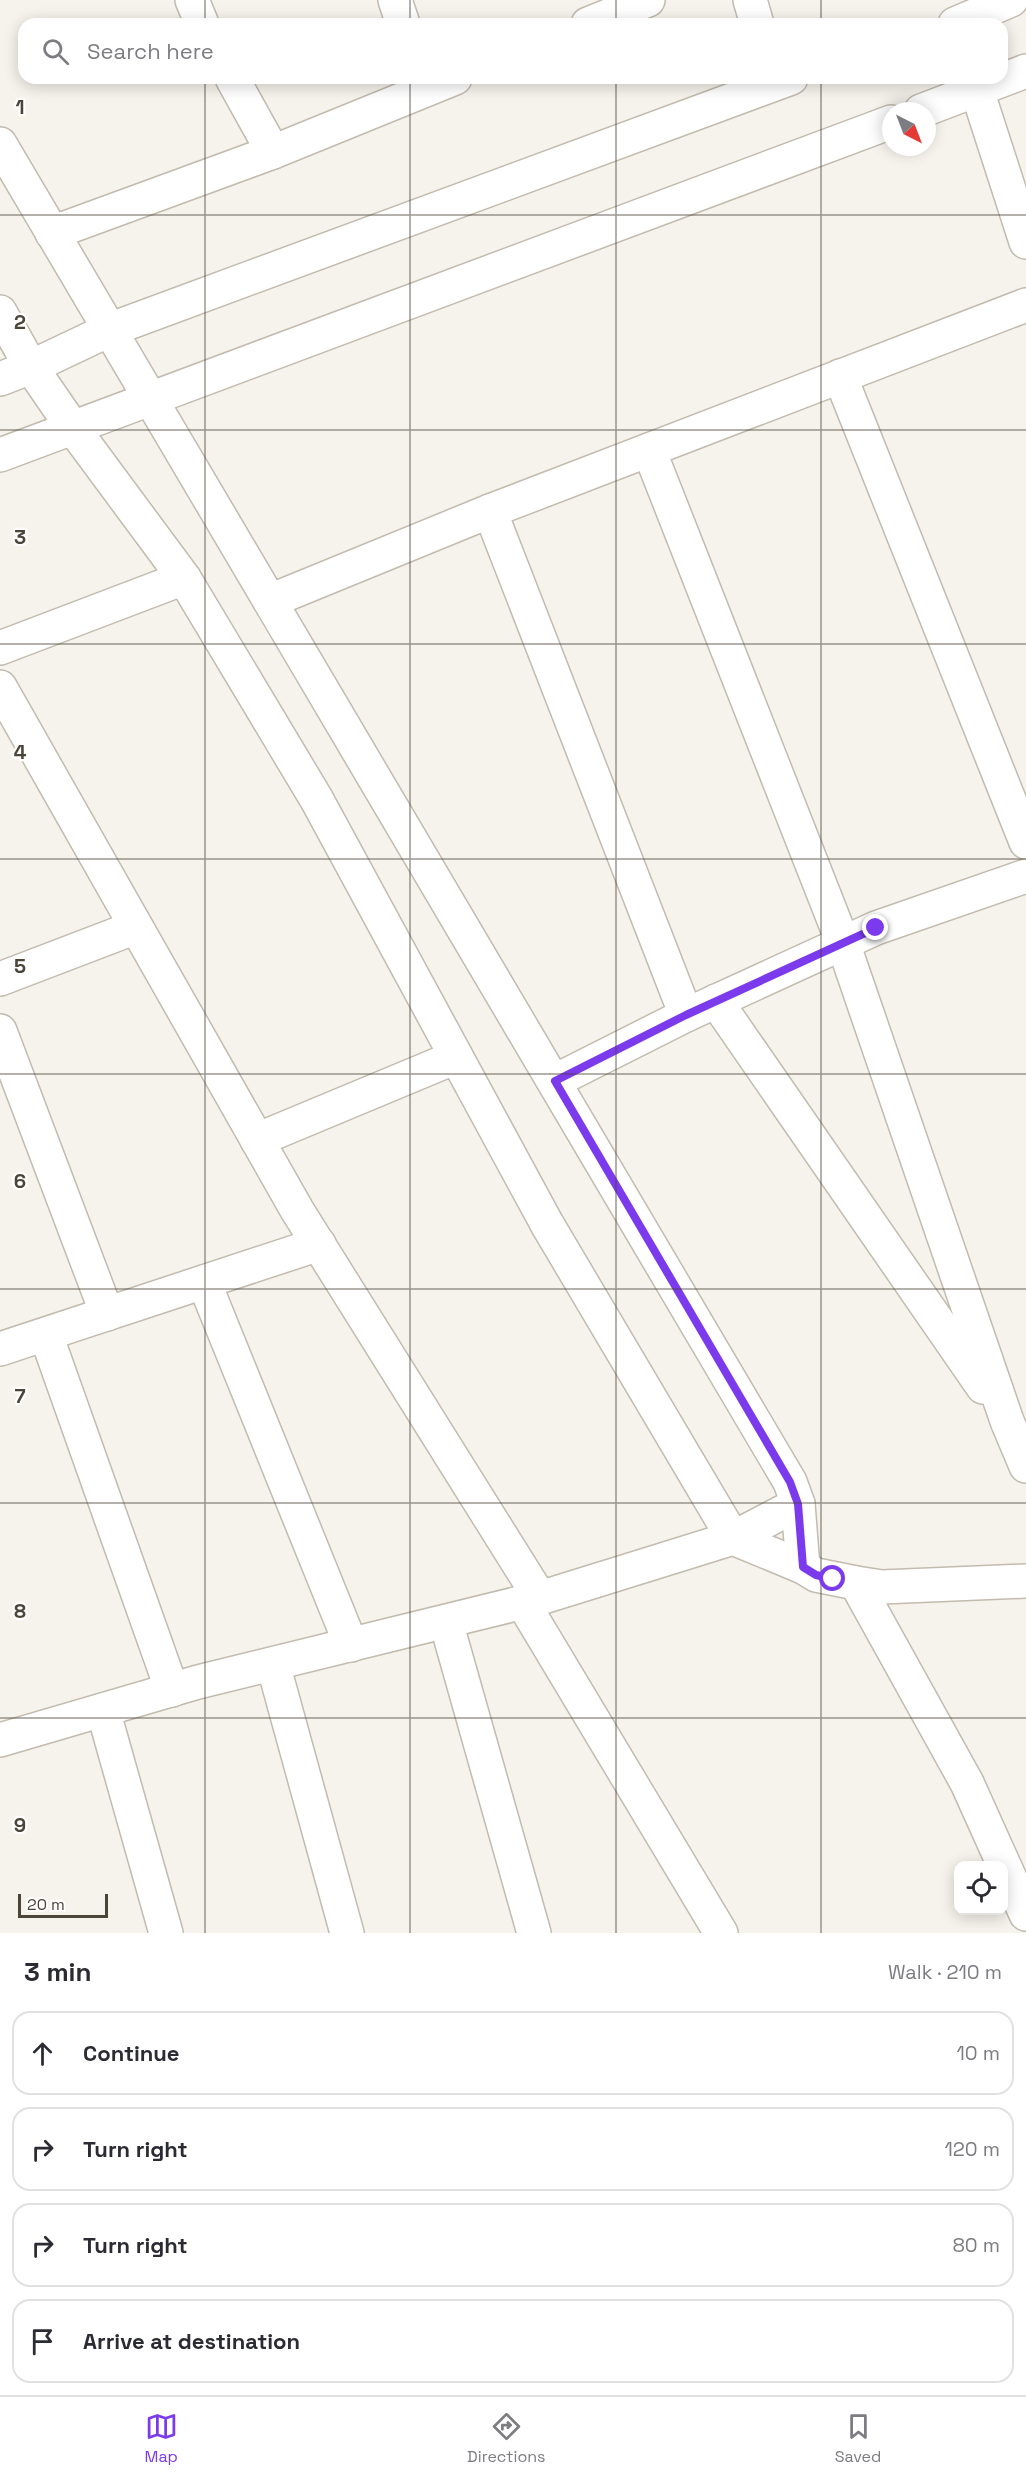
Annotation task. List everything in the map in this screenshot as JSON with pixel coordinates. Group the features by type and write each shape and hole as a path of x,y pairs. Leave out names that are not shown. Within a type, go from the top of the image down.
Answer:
{"street":[{"path":"192,0 200,18"},
{"path":"395,0 401,18"},
{"path":"592,15 648,0"},
{"path":"750,0 755,18"},
{"path":"957,18 1011,0"},
{"path":"1023,0 1026,8"},
{"path":"1008,76 1026,71"},
{"path":"235,84 273,152"},
{"path":"52,233 273,152 422,84"},
{"path":"0,379 31,368 109,330 769,84"},
{"path":"936,103 974,84 1026,242"},
{"path":"0,455 882,125"},
{"path":"0,144 790,1482 798,1504 803,1567"},
{"path":"270,601 490,511 1026,304"},
{"path":"0,312 31,368 184,578 317,800 547,1224 733,1538 803,1567 816,1575 856,1584 882,1587 1026,1581"},
{"path":"840,376 1026,842"},
{"path":"649,450 843,943 1007,1421 1026,1466"},
{"path":"490,511 686,1015"},
{"path":"0,648 184,578"},
{"path":"0,687 257,1140 531,1601 721,1933"},
{"path":"555,1081 686,1015 876,928 1026,876"},
{"path":"0,979 136,927"},
{"path":"716,1001 1007,1421"},
{"path":"0,1031 107,1314"},
{"path":"257,1140 456,1057"},
{"path":"0,1348 46,1335 319,1244"},
{"path":"204,1282 351,1645"},
{"path":"46,1335 172,1690"},
{"path":"0,1740 172,1690 531,1601 733,1538 798,1504"},
{"path":"856,1584 966,1783 1026,1914"},
{"path":"446,1622 534,1933"},
{"path":"273,1664 347,1933"},
{"path":"103,1710 166,1933"}],"route":[{"path":"833,1579 816,1575 803,1567 798,1504 790,1482 555,1081 686,1015 876,928"}]}
